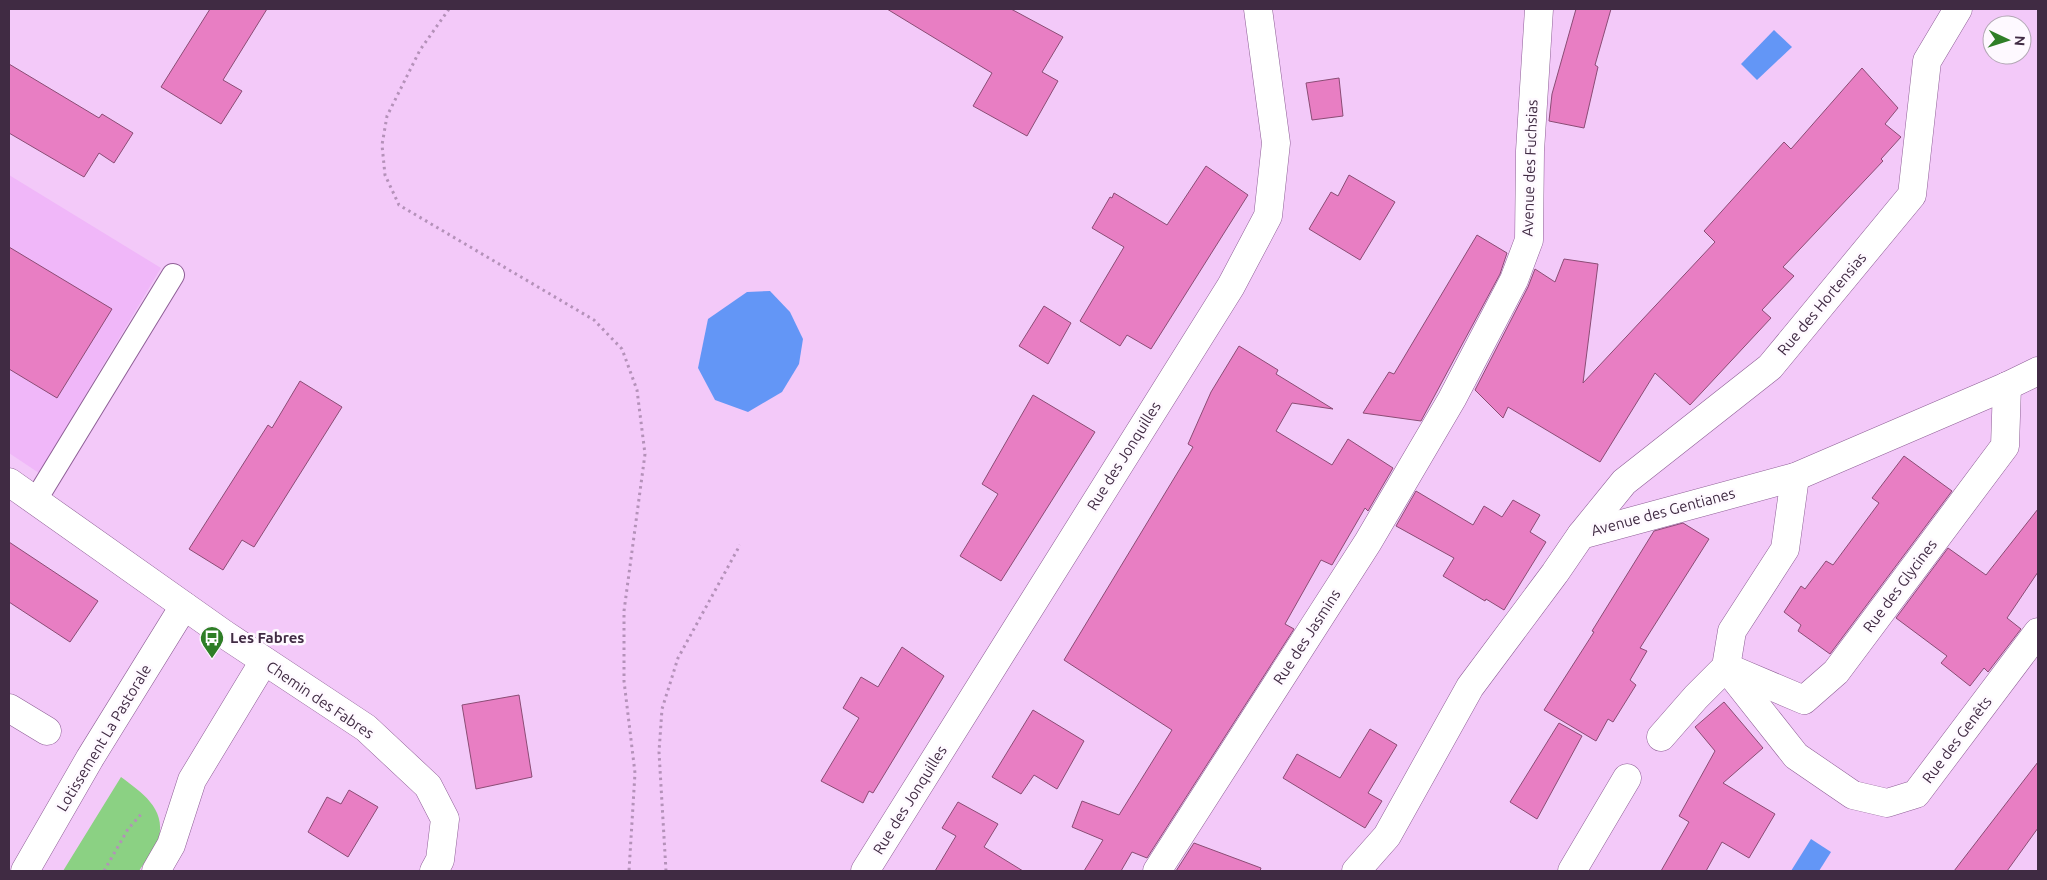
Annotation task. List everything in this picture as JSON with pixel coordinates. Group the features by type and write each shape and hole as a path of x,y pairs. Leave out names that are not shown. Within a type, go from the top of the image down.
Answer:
{"street":[{"name":"Rue des Jonquilles","path":"865,871 1231,286 1268,216 1276,143 1258,9"},
{"name":"Avenue des Fuchsias","path":"1452,399 1514,280 1529,240 1530,151 1538,9"},
{"name":"Rue des Hortensias","path":"1581,535 1624,482 1770,367 1912,195 1927,61 1958,9"},
{"name":"Avenue des Gentianes","path":"1360,869 1387,836 1470,687 1581,535 1795,477 2008,386 2038,371"},
{"name":"Rue des Glycines","path":"1726,666 1804,700 1836,672 2005,446 2008,386"},
{"name":"Rue des Jasmins","path":"1157,871 1368,542 1452,399"},
{"path":"1661,738 1726,666 1732,631 1785,549 1795,477"},
{"name":"Chemin des Fabres","path":"9,482 184,606 366,728 428,786 445,819 440,860 434,871"},
{"name":"Lotissement La Pastorale","path":"25,871 90,758 184,606"},
{"name":"Rue des Genêts","path":"1726,666 1796,756 1853,795 1887,803 1916,794 2038,632"},
{"path":"156,871 171,845 192,780 264,661"},
{"path":"9,708 48,731"},
{"path":"1572,871 1627,778"}],"lane":[{"path":"36,501 173,276"}],"path":[{"path":"449,9 420,50 387,116 382,145 385,175 399,205 594,320 622,349 636,390 645,454 624,611 624,681 635,773 629,871"},
{"path":"666,871 659,752 662,709 678,658 740,545"}],"shaded area":[{"path":"9,175 161,268 39,473 9,453"}],"green space":[{"path":"121,777 144,795 155,809 159,818 159,838 153,851 139,871 63,871"}],"water":[{"path":"1774,30 1792,47 1757,80 1741,64"},
{"path":"770,291 790,312 803,339 799,364 782,392 748,412 715,400 698,368 708,319 747,292"},
{"path":"1811,839 1831,852 1819,871 1791,871"}],"building":[{"path":"210,9 267,9 223,80 242,91 221,124 161,87"},
{"path":"887,9 1011,9 1063,37 1042,72 1058,81 1027,136 973,106 992,73"},
{"path":"1576,9 1611,9 1595,65 1598,67 1584,128 1549,121 1552,94"},
{"path":"9,64 99,118 102,114 133,133 114,163 99,153 84,177 9,133"},
{"path":"1862,68 1898,108 1885,124 1901,137 1881,159 1883,161 1783,267 1794,276 1762,310 1771,318 1690,405 1655,373 1600,462 1508,407 1503,418 1475,390 1528,287 1535,269 1555,282 1564,259 1598,264 1583,383 1715,242 1704,231 1784,142 1791,149"},
{"path":"1339,78 1343,116 1312,120 1306,83"},
{"path":"1206,166 1248,195 1151,349 1127,335 1120,346 1080,321 1124,247 1092,228 1110,197 1112,198 1114,193 1167,225"},
{"path":"1349,175 1395,202 1360,260 1309,229 1331,192 1338,196"},
{"path":"1477,235 1507,253 1500,274 1421,421 1363,413 1389,372 1394,374"},
{"path":"9,247 112,309 57,398 9,369"},
{"path":"1044,306 1071,323 1048,364 1019,346"},
{"path":"1239,346 1278,370 1276,374 1333,409 1292,403 1276,431 1332,465 1348,439 1393,468 1368,511 1365,508 1332,565 1321,560 1285,624 1294,629 1147,858 1132,852 1121,871 1084,871 1103,840 1072,827 1082,801 1119,815 1172,730 1064,660 1193,447 1188,444 1211,392"},
{"path":"300,381 342,407 254,547 242,540 223,570 189,549 268,425 272,428"},
{"path":"1033,395 1095,432 1001,581 960,556 998,494 982,484"},
{"path":"1904,456 1952,491 1830,654 1798,631 1801,625 1784,612 1801,586 1805,589 1826,561 1833,565 1879,503 1872,498"},
{"path":"1416,491 1473,525 1484,506 1502,517 1513,500 1540,515 1530,532 1546,542 1504,610 1443,576 1454,558 1396,526"},
{"path":"2038,509 2038,572 2007,618 2021,629 1988,672 1984,668 1970,686 1941,663 1947,656 1896,618 1948,548 1986,575"},
{"path":"1683,523 1709,539 1640,648 1647,651 1630,680 1636,685 1613,722 1608,719 1596,741 1544,710 1594,632 1592,631 1654,531"},
{"path":"9,542 98,601 70,642 9,602"},
{"path":"902,647 944,676 873,793 869,791 863,803 821,781 859,718 843,708 861,677 878,687"},
{"path":"519,695 532,777 476,789 462,705"},
{"path":"1724,702 1763,748 1723,783 1775,814 1749,858 1722,842 1706,871 1661,871 1689,822 1679,816 1715,751 1695,727"},
{"path":"1033,710 1084,741 1057,789 1034,775 1021,794 992,777"},
{"path":"1559,723 1582,736 1537,819 1510,802"},
{"path":"1370,729 1397,745 1368,793 1382,801 1365,828 1283,778 1297,754 1340,778"},
{"path":"2038,762 2038,828 2007,871 1954,871"},
{"path":"349,790 378,807 348,857 308,832 327,797 341,804"},
{"path":"958,802 998,824 984,847 1023,871 935,871 956,836 942,828"},
{"path":"1194,843 1261,868 1260,871 1176,871"}],"place":[{"name":"Les Fabres","path":"212,659"}]}
